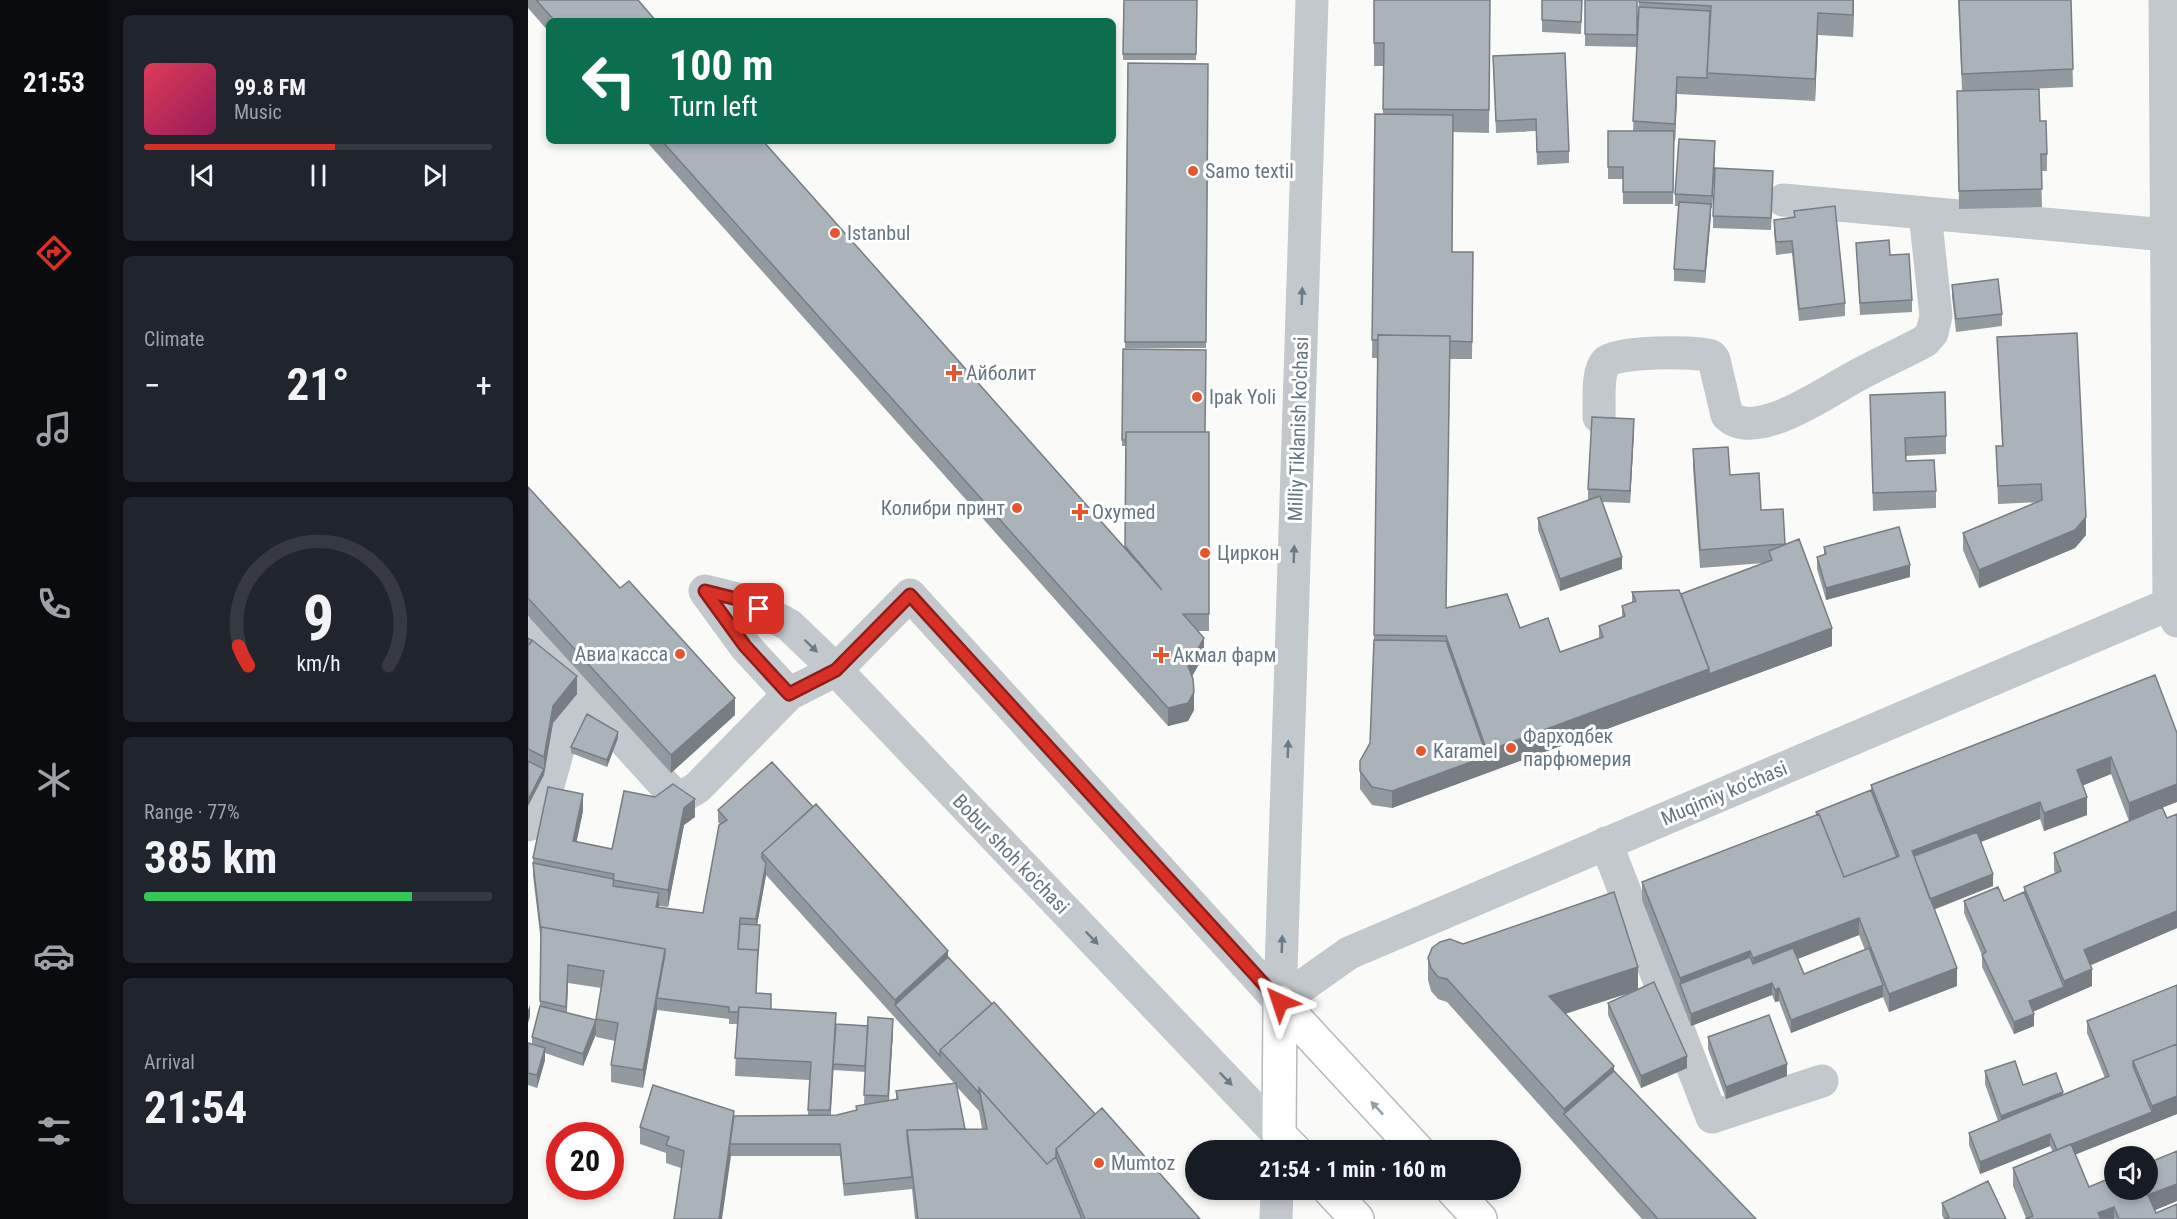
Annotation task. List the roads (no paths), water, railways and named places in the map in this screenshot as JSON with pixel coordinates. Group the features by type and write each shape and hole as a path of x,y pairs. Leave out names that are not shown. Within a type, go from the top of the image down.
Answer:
{"main road":[{"path":"1280,1002 1284,1140"},
{"path":"1280,1002 1408,1140"},
{"path":"1339,1200 1357,1219"},
{"path":"1462,1200 1480,1219"}],"street":[{"name":"Milliy Tiklanish ko'chasi","path":"1280,1002 1312,0"},
{"path":"2166,0 2166,235 2174,608"},
{"path":"1783,200 2166,235"},
{"path":"1599,417 1601,370 1606,362 1621,355 1711,356 1714,360 1727,415 1741,423 1777,417 1806,407 1856,376 1925,341 1932,333 1936,316 1925,213"},
{"name":"Bobur shoh ko'chasi","path":"789,694 745,646 705,591 745,601 789,625 836,670 1279,1140"},
{"path":"528,634 671,792 687,795 789,694 836,670 910,595 1280,1002"},
{"name":"Muqimiy ko'chasi","path":"1280,1002 1349,953 1606,843 2174,608"},
{"path":"528,825 549,782 564,728 587,697"},
{"path":"1606,843 1712,1117 1822,1081"},
{"path":"1276,1219 1277,1200"}],"place":[{"name":"Samo textil","path":"1193,171"},
{"name":"Istanbul","path":"835,233"},
{"name":"Айболит","path":"954,373"},
{"name":"Ipak Yoli","path":"1197,397"},
{"name":"Колибри принт","path":"1017,508"},
{"name":"Oxymed","path":"1080,512"},
{"name":"Циркон","path":"1205,553"},
{"name":"Авиа касса","path":"680,654"},
{"name":"Акмал фарм","path":"1161,655"},
{"name":"Фарходбек парфюмерия","path":"1511,748"},
{"name":"Karamel","path":"1421,751"},
{"name":"Mumtoz","path":"1099,1163"}]}
